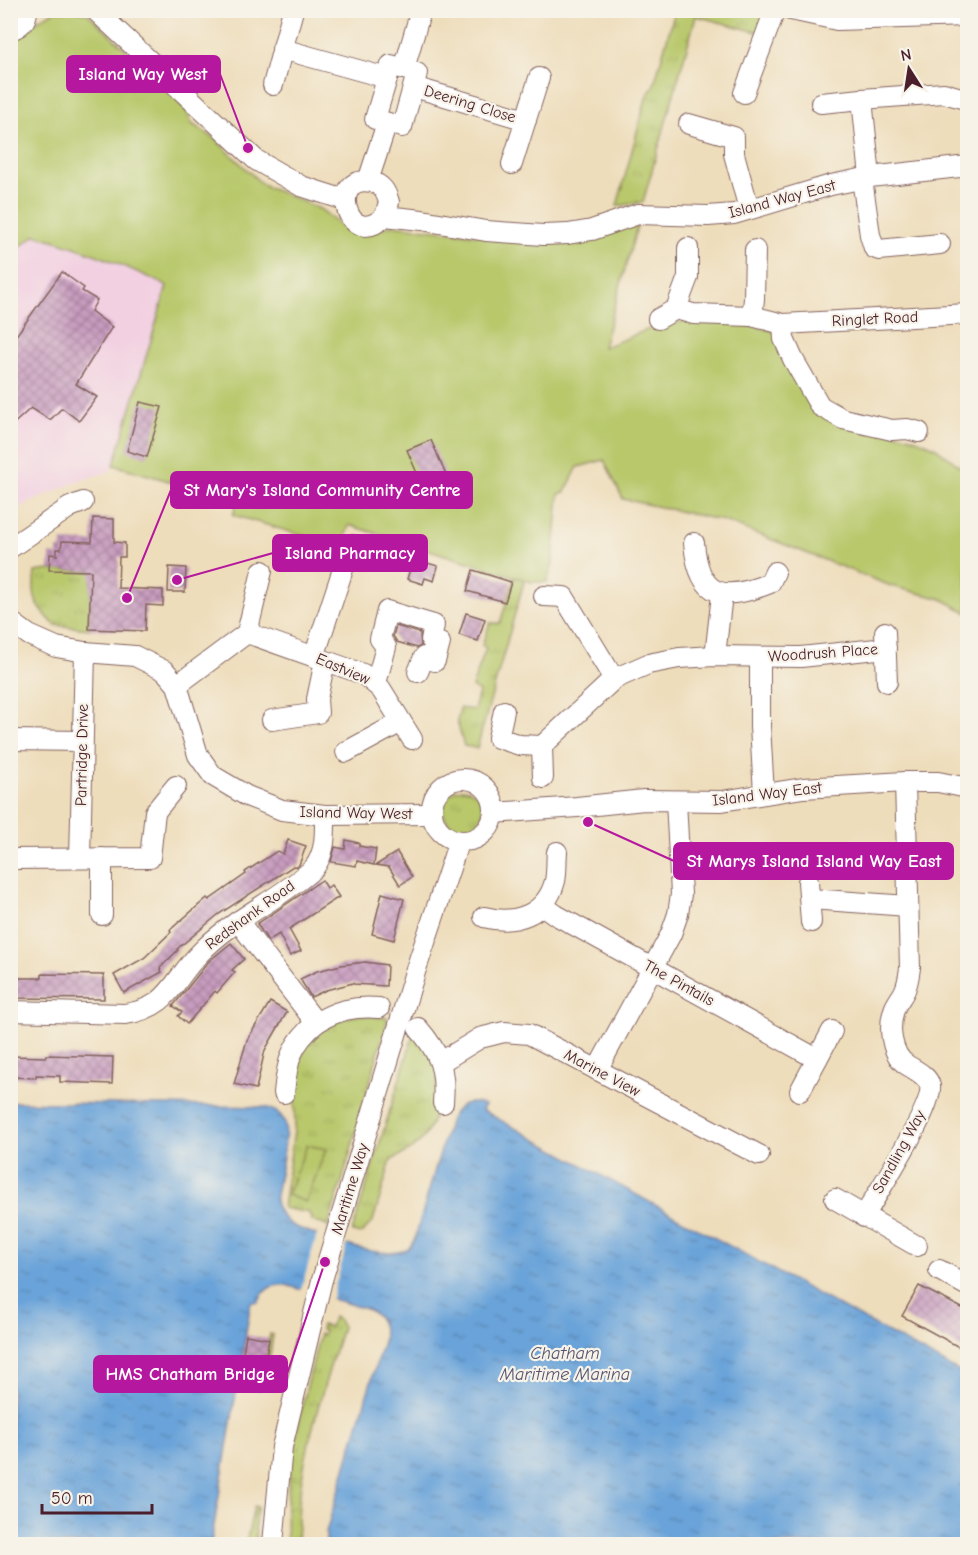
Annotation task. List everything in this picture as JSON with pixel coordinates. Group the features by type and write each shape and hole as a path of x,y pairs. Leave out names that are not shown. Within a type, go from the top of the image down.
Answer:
{"street":[{"path":"10,30 19,27 24,22 27,10"},
{"path":"95,10 256,160 301,186 345,200 351,188 368,181 382,187 389,202 385,216"},
{"path":"273,85 293,10"},
{"path":"402,78 375,119 402,127 402,78 421,10"},
{"path":"744,93 775,10"},
{"path":"791,10 837,20 968,16"},
{"name":"Deering Close","path":"282,49 402,78 526,120"},
{"name":"Deering Close","path":"512,164 539,78"},
{"path":"821,103 944,93 968,100"},
{"path":"862,99 870,235 874,248 879,250 940,244"},
{"path":"368,181 387,123"},
{"path":"689,124 734,137 734,154 749,209"},
{"name":"Island Way East","path":"345,200 346,212 358,224 372,225 385,216 486,231 543,235 568,234 592,230 638,214 708,216 734,214 831,185 866,178 968,166"},
{"path":"658,319 676,309 688,277 688,248"},
{"path":"752,316 755,250"},
{"name":"Ringlet Road","path":"676,309 693,314 752,316 783,324 968,314"},
{"path":"783,324 784,339 788,349 820,406 843,419 892,430 908,429 919,432"},
{"path":"10,548 70,507 83,502"},
{"path":"694,543 701,576 709,587 722,594 733,594 770,583 776,572"},
{"path":"272,720 318,713 320,659 351,545 370,549"},
{"path":"10,621 29,635 56,647 135,656 165,671 177,685 247,633 262,571"},
{"path":"715,656 722,594"},
{"path":"544,596 564,597 614,679"},
{"path":"376,683 386,647 380,639 387,611 436,618 431,639 440,643 435,661 424,657 418,672"},
{"name":"Eastview","path":"247,633 363,674 376,683 412,739"},
{"name":"Woodrush Place","path":"542,746 614,679 648,664 679,658 814,656 885,640 887,682"},
{"name":"Partridge Drive","path":"81,858 85,652"},
{"name":"Woodrush Place","path":"760,657 760,726 764,794"},
{"name":"Island Way West","path":"177,685 198,755 213,776 247,796 282,810 325,815 432,814"},
{"path":"504,711 498,738 520,745 542,746 543,778"},
{"path":"346,752 401,722"},
{"path":"10,740 82,741"},
{"path":"462,779 472,780 482,785 493,802 492,822 479,837 469,841 449,838 435,824 432,814 432,804 436,794 443,786 462,779"},
{"name":"Island Way East","path":"494,813 644,800 722,801 803,788 905,782 938,782 968,788"},
{"name":"Sandling Way","path":"864,1217 918,1123 929,1096 930,1084 922,1075 902,1062 891,1038 894,1011 906,988 910,968 905,782"},
{"path":"10,859 150,858 155,812 176,786"},
{"path":"597,1070 653,968 678,914 681,894 676,801"},
{"name":"Redshank Road","path":"10,1011 125,1014 146,1010 159,1002 209,943 314,868 320,861 325,842 325,815"},
{"name":"Maritime Way","path":"273,1545 282,1447 322,1280 415,972 459,841"},
{"path":"484,917 500,922 532,914 542,905 555,882 557,852"},
{"path":"102,858 102,915"},
{"path":"811,922 809,891 908,906"},
{"name":"The Pintails","path":"542,905 556,915 817,1059"},
{"path":"238,921 316,1023"},
{"path":"284,1093 292,1051 316,1023 348,1009 379,1008"},
{"path":"418,1028 431,1043 441,1062 445,1083 443,1103"},
{"path":"800,1091 832,1030"},
{"name":"Marine View","path":"441,1062 480,1038 504,1032 529,1034 759,1155"},
{"path":"835,1199 917,1246"},
{"path":"939,1270 968,1286"}],"shaded area":[{"path":"35,235 66,243 123,264 167,286 114,465 108,472 78,481 11,511 11,254"}],"green space":[{"path":"56,11 76,11 88,14 173,94 186,110 192,124 214,138 263,185 320,209 348,231 366,233 392,225 550,243 638,223 603,347 649,329 678,322 728,322 778,332 816,411 914,438 935,447 967,472 967,613 942,599 891,586 724,521 623,499 604,460 578,467 565,492 559,494 553,563 547,582 532,582 349,525 342,547 233,515 237,501 114,465 167,286 102,257 35,235 11,254 11,35"},
{"path":"675,11 774,11 765,34 696,16 643,202 617,206 647,95 653,88"},
{"path":"92,571 89,629 55,625 43,613 36,602 35,572"},
{"path":"515,576 525,578 477,748 464,746 457,721 460,708 474,710 479,692 472,687 486,648 482,645 490,623 500,623"},
{"path":"463,789 477,795 483,809 477,823 463,829 449,823 443,809 449,795"},
{"path":"359,1015 388,1018 328,1226 312,1221 309,1213 283,1208 295,1124 294,1074 305,1047 315,1036 342,1019"},
{"path":"414,1033 438,1068 432,1122 428,1132 421,1140 391,1160 373,1221 361,1234 352,1232"},
{"path":"307,1145 326,1149 306,1202 287,1195"},
{"path":"333,1317 339,1320 342,1327 304,1464 299,1499 297,1544 287,1544 286,1519 291,1466 307,1384 320,1334 323,1335 322,1325 330,1327"},
{"path":"270,1334 273,1335 267,1374 263,1373"},
{"path":"254,1506 258,1507 255,1519 256,1544 246,1544"}],"water":[{"name":"Chatham Maritime Marina","path":"11,1102 265,1107 270,1109 282,1117 285,1127 275,1202 282,1216 293,1226 351,1246 383,1253 397,1252 411,1245 449,1122 455,1111 468,1103 485,1105 482,1110 967,1376 967,1544 326,1544 326,1532 384,1338 383,1329 379,1319 369,1310 281,1285 269,1288 258,1302 251,1302 211,1544 11,1544"}],"pier":[{"path":"318,1231 348,1241 331,1301 300,1293"}],"building":[{"path":"62,272 84,288 82,291 97,300 91,311 112,327 76,384 97,397 79,421 62,408 50,420 31,408 10,427 10,344"},
{"path":"140,402 162,407 147,457 127,451"},
{"path":"431,440 447,477 423,487 407,450"},
{"path":"93,518 114,519 114,542 125,543 125,557 119,557 118,588 163,590 163,606 146,605 145,631 89,629 91,571 49,570 50,554 57,555 57,549 61,549 62,541 92,542"},
{"path":"413,559 438,566 434,581 425,578 423,584 407,579"},
{"path":"169,567 186,568 185,592 168,592"},
{"path":"473,570 511,582 505,602 467,591"},
{"path":"466,613 485,619 478,641 459,635"},
{"path":"396,626 420,633 421,646 417,648 397,642 393,636"},
{"path":"288,840 306,846 297,867 293,866 219,914 177,949 160,968 162,972 124,993 114,975 144,958 171,932 170,930 207,898 209,900 277,851 283,854"},
{"path":"346,840 359,843 359,846 376,849 374,865 357,861 356,866 331,862 335,847 345,849"},
{"path":"397,852 412,877 400,885 389,867 376,865"},
{"path":"322,880 327,888 331,885 339,897 289,929 301,951 290,956 279,934 268,941 257,924"},
{"path":"382,893 404,899 394,940 372,934"},
{"path":"231,943 244,959 232,970 235,972 217,993 215,991 187,1024 178,1016 182,1012 173,1006 209,961"},
{"path":"365,962 387,965 386,986 353,983 326,990 311,997 300,979 317,971"},
{"path":"42,974 104,975 104,999 10,998 10,978 42,978"},
{"path":"270,1002 287,1012 265,1050 256,1089 234,1084 247,1040"},
{"path":"46,1055 113,1057 112,1084 60,1082 60,1076 10,1077 10,1056 46,1057"},
{"path":"919,1286 968,1311 968,1352 902,1316"},
{"path":"246,1335 269,1339 260,1391 237,1387"}],"place":[{"name":"Island Way West","path":"248,148"},
{"name":"Island Pharmacy","path":"177,580"},
{"name":"St Mary's Island Community Centre","path":"127,598"},
{"name":"St Marys Island Island Way East","path":"588,822"},
{"name":"HMS Chatham Bridge","path":"325,1262"}]}
